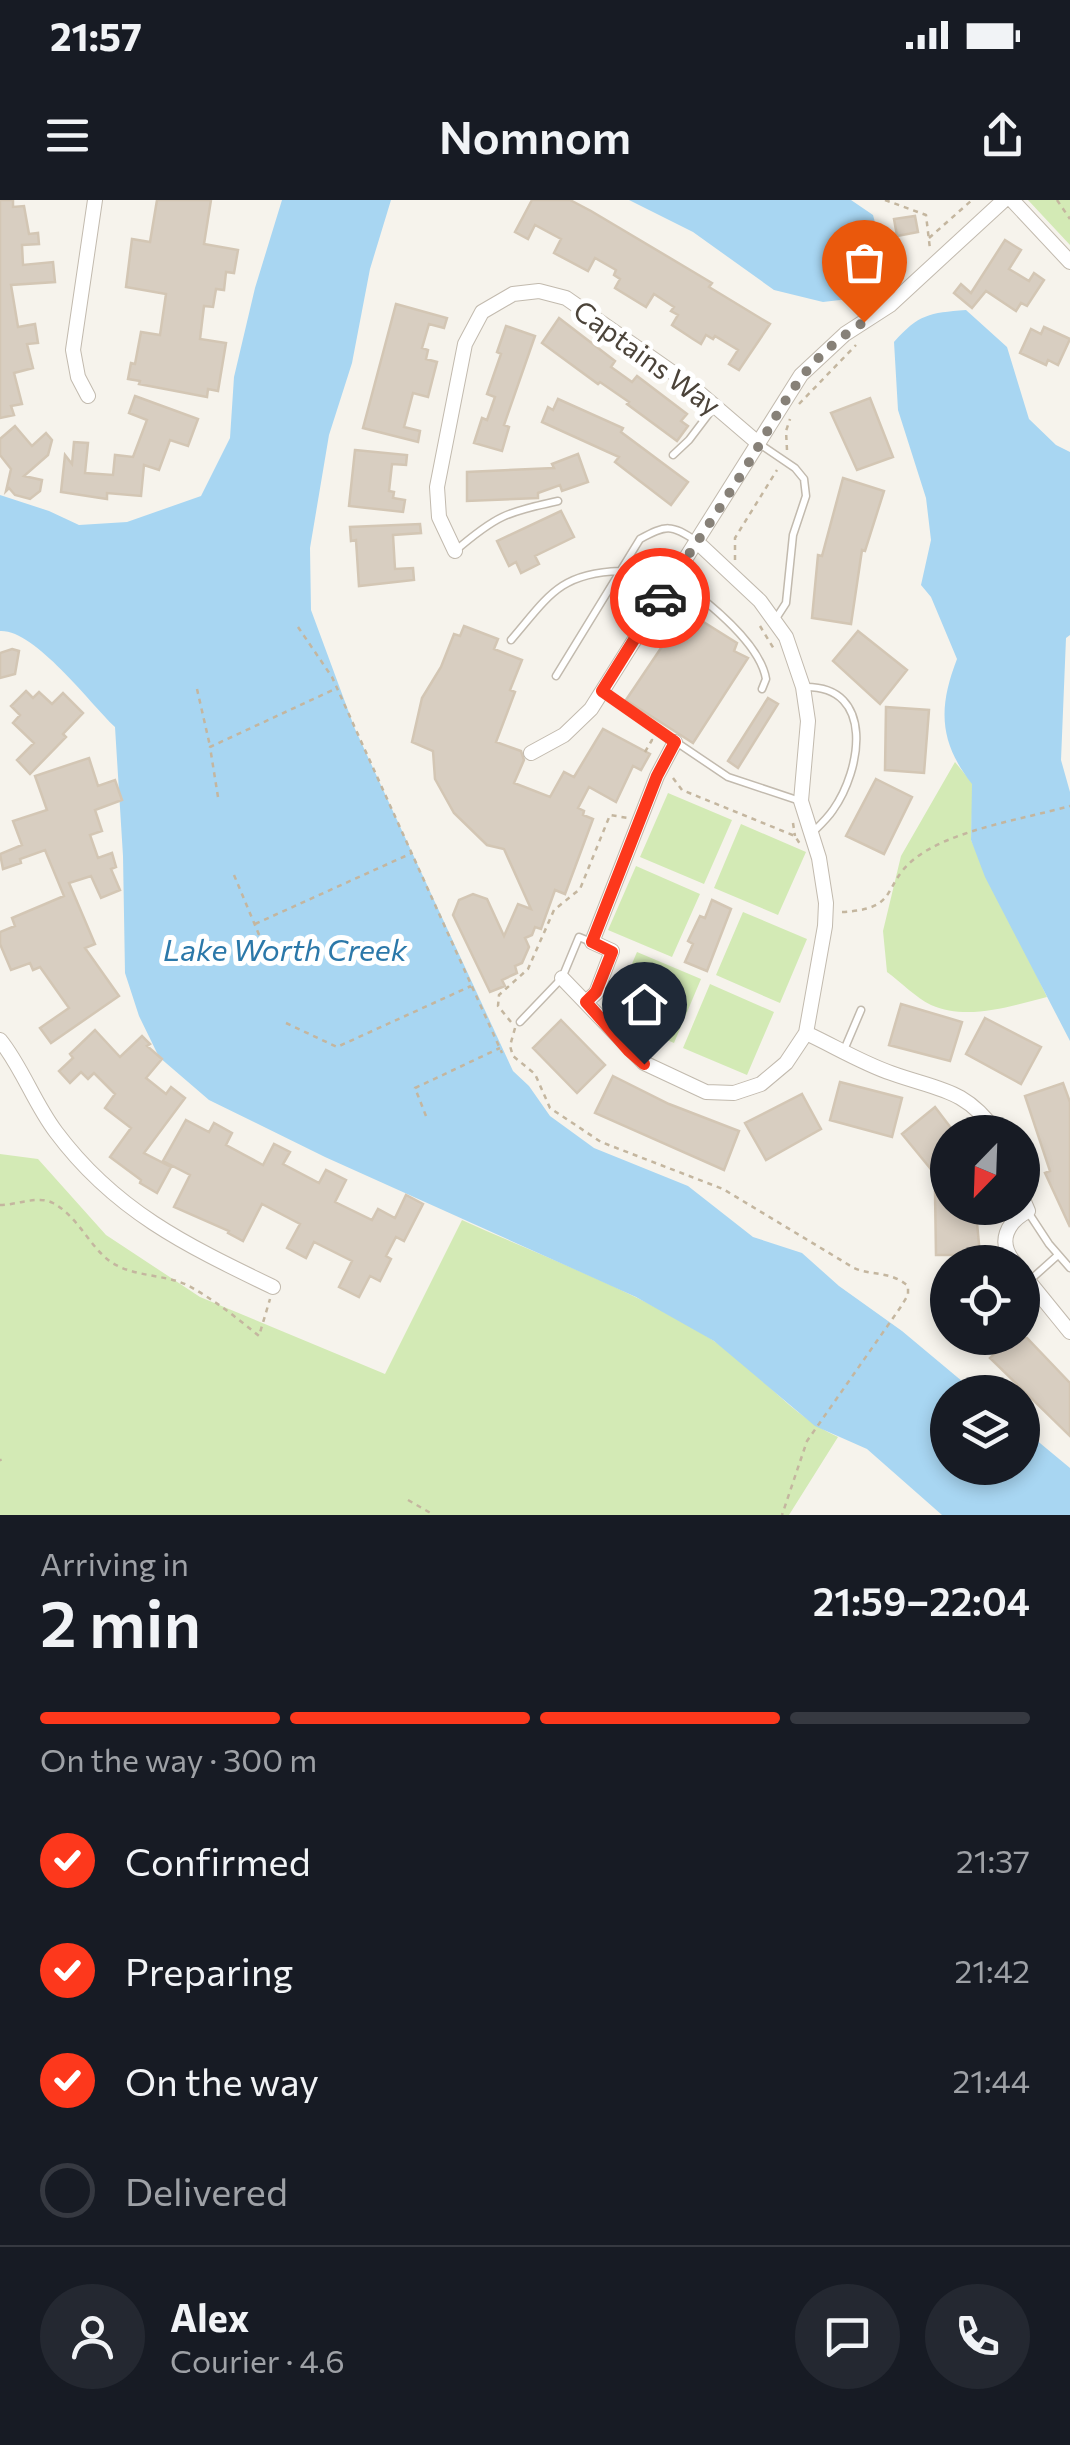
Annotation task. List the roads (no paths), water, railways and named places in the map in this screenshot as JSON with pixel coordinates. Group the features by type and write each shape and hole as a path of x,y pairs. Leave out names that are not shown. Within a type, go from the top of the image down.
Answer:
{"street":[{"path":"88,396 78,378 73,350 95,200"},
{"path":"531,754 564,736 602,691 759,444 789,390 822,353 890,304 1004,200"},
{"path":"1012,200 1070,262"},
{"name":"Captains Way","path":"455,551 440,517 439,467 467,335 482,312 496,301 530,290 566,298 689,384 759,444"},
{"path":"562,978 644,1064 697,1090 715,1094 744,1091 770,1078 786,1063 806,1033 825,926 826,896 801,801 808,722 802,687 786,637 775,621 760,601 696,540"},
{"path":"586,1002 596,992 612,952 592,942 662,767 668,742"},
{"path":"806,1033 890,1073 935,1084 959,1095 982,1115"},
{"path":"0,1040 53,1129 103,1186 170,1235 273,1287"},
{"path":"1040,1294 1070,1332"}],"lane":[{"path":"673,455 690,440 714,407"},
{"path":"759,444 795,468 804,479 806,496 793,535 786,603 775,621"},
{"path":"455,551 504,513 558,501"},
{"path":"556,676 640,539 658,529 676,527 696,540"},
{"path":"511,640 561,584 594,572 620,571"},
{"path":"674,577 730,625 756,656 766,679 762,689"},
{"path":"802,687 834,692 848,706 856,722 857,747 848,779 834,809 810,835"},
{"path":"602,691 668,742 728,778 801,801"},
{"path":"520,1022 562,978 578,937 592,942"},
{"path":"844,1051 861,1010"},
{"path":"1038,1225 1070,1268"},
{"path":"1040,1268 1058,1256"}],"water":[{"name":"Lake Worth Creek","path":"282,200 391,200 370,269 352,363 329,435 310,548 311,610 355,729 513,1071 550,1116 594,1148 688,1186 753,1237 802,1253 955,1375 930,1375 930,1485 1040,1485 1040,1443 1070,1468 1070,1515 942,1515 867,1449 815,1426 714,1341 636,1297 325,1157 209,1100 159,1057 139,1016 125,973 115,727 44,654 14,634 0,631 0,495 79,525 127,522 201,496 230,438 234,377 255,288"},
{"path":"629,200 851,200 873,215 881,245 872,286 857,298 823,302 774,290 693,232"},
{"path":"966,310 1007,347 1029,419 1056,445 1070,452 1070,635 1066,638 1061,760 1070,792 1070,1041 985,877 971,840 972,784 953,754 945,724 947,693 957,659 931,597 921,585 931,540 926,498 898,410 894,342 926,317"}]}
